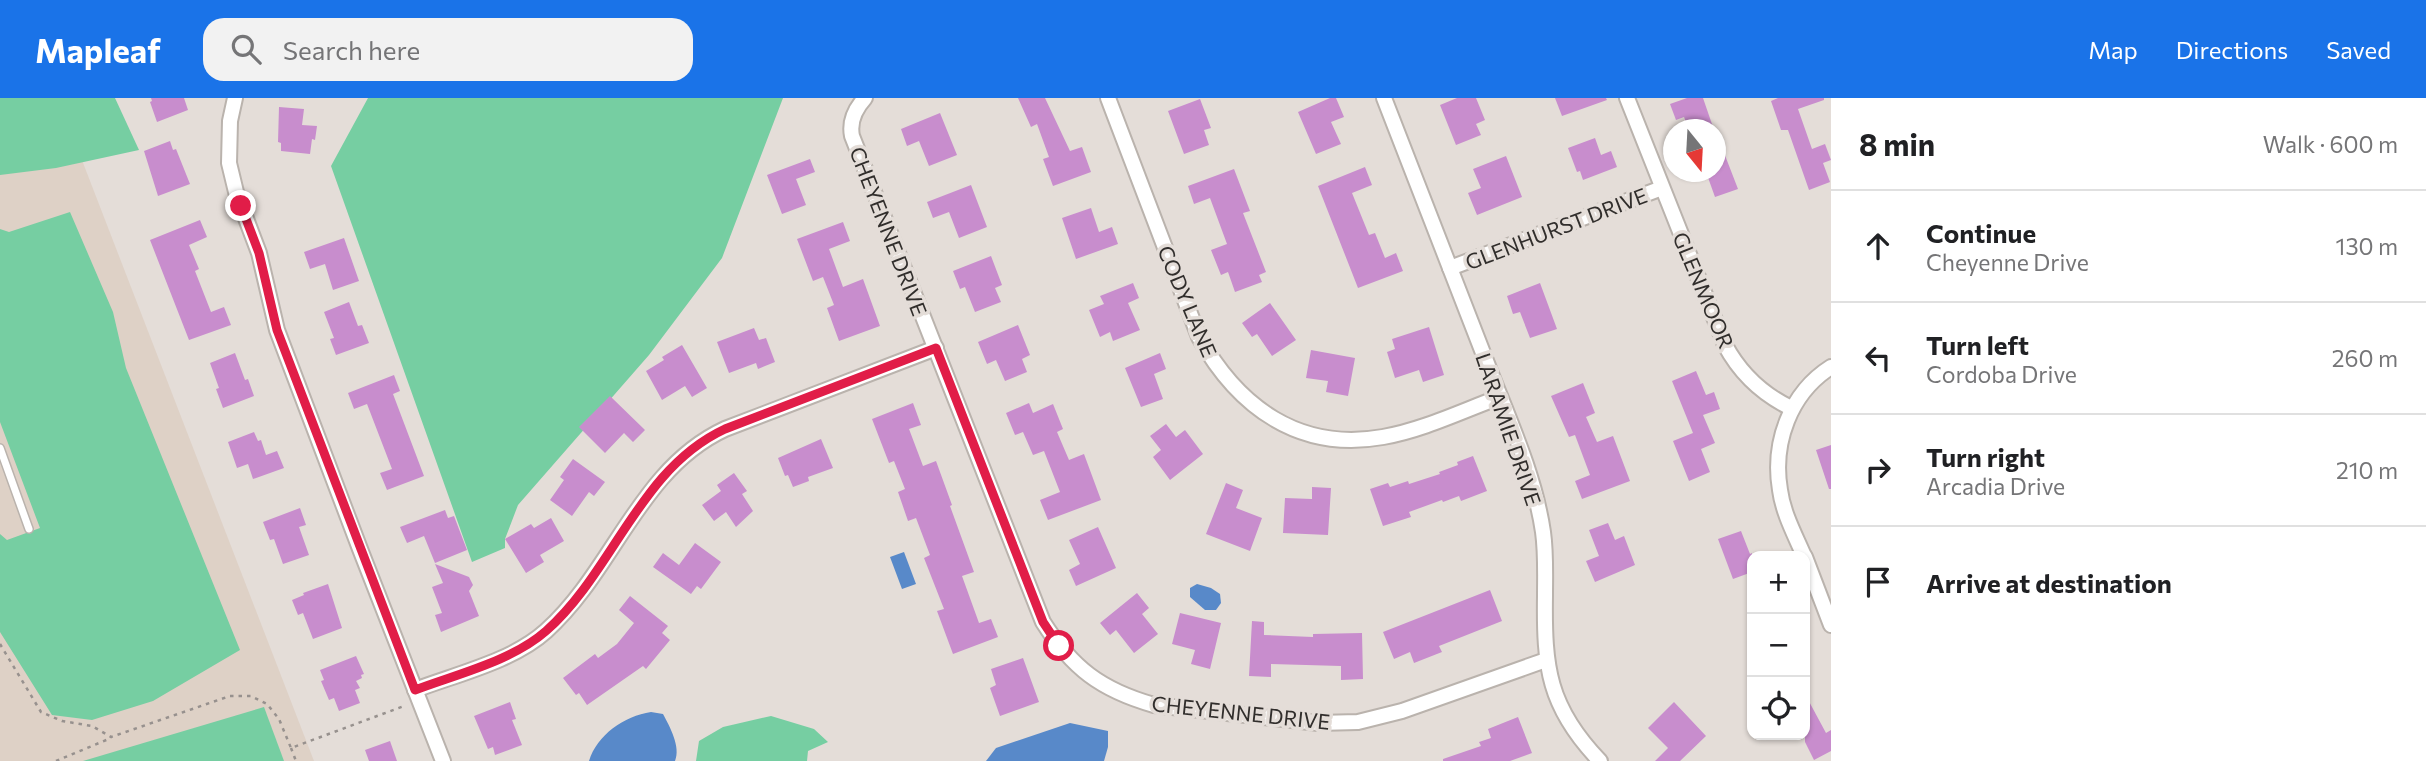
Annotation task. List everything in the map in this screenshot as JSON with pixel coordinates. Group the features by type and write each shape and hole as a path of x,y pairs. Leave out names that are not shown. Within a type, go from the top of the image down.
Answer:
{"street":[{"path":"235,98 230,121 229,163 236,192 264,268 277,330 443,761"},
{"name":"CHEYENNE DRIVE","path":"865,98 854,112 852,136 1043,622 1077,666 1108,688 1133,699 1176,709 1338,723 1379,718 1546,660"},
{"name":"CODY LANE","path":"1108,98 1199,337 1227,380 1261,412 1290,428 1314,435 1370,439 1409,431 1500,397"},
{"name":"LARAMIE DRIVE","path":"1384,98 1524,463 1543,531 1546,660 1550,682 1565,717 1578,737 1600,761"},
{"name":"GLENMOOR","path":"1628,98 1716,327 1731,355 1760,389 1791,408"},
{"name":"GLENHURST DRIVE","path":"1450,268 1662,188"},
{"path":"415,690 523,648 546,631 574,600 656,485 694,447 725,429 936,348"},
{"path":"1803,551 1782,501 1778,474 1780,448 1791,408 1831,367"},
{"path":"1810,570 1831,625"}],"lane":[{"path":"0,448 29,529"}],"path":[{"path":"0,645 41,712 62,721 92,726 111,737"},
{"path":"56,761 111,737 230,696 251,696 267,704 279,719 296,761"},
{"path":"291,748 401,707 422,705"}],"shaded area":[{"path":"0,98 58,98 314,761 0,761"}],"green space":[{"path":"0,98 115,98 139,150 56,168 0,175"},
{"path":"368,98 783,98 722,258 649,355 518,505 505,539 505,548 472,562 331,166"},
{"path":"70,212 113,312 126,368 240,650 153,701 92,720 52,715 0,632 0,534 7,540 40,528 0,422 0,229 9,232"},
{"path":"264,707 284,761 83,761"},
{"path":"771,716 814,729 828,742 808,751 807,761 696,761 699,741 723,727"}],"water":[{"path":"904,552 916,584 902,589 890,557"},
{"path":"1197,584 1220,594 1221,603 1216,610 1205,610 1190,597 1190,588"},
{"path":"651,712 663,714 669,725 676,743 675,761 589,761 598,743 613,728 631,718"},
{"path":"1070,723 1108,731 1108,747 1104,761 986,761 996,748"}],"building":[{"path":"151,98 184,98 188,110 157,122"},
{"path":"1018,98 1045,98 1070,151 1082,147 1091,172 1053,186 1043,159 1049,157 1037,124 1031,127"},
{"path":"1336,98 1344,117 1331,122 1341,144 1316,154 1298,112"},
{"path":"1457,98 1476,98 1485,120 1476,124 1481,135 1456,145 1440,105"},
{"path":"1555,98 1606,98 1607,100 1562,116"},
{"path":"1687,98 1703,98 1710,119 1676,119 1670,104"},
{"path":"1778,98 1824,98 1798,109 1812,149 1825,144 1831,160 1823,163 1830,182 1809,190 1788,130 1781,130 1771,101"},
{"path":"1200,99 1211,128 1204,130 1209,145 1184,154 1168,111"},
{"path":"279,107 304,109 302,125 317,126 310,154 281,151 281,143 278,142"},
{"path":"940,113 957,155 929,166 919,141 907,146 901,129"},
{"path":"1595,138 1601,155 1611,151 1617,167 1583,180 1568,148"},
{"path":"170,141 190,184 158,196 144,151"},
{"path":"1506,156 1522,197 1477,215 1468,193 1481,188 1473,169"},
{"path":"1726,158 1738,189 1715,197 1710,182 1726,182"},
{"path":"810,159 815,172 796,179 806,205 782,214 767,175"},
{"path":"1365,167 1372,185 1352,193 1369,235 1375,233 1385,258 1396,253 1403,271 1358,288 1318,186"},
{"path":"1234,169 1250,211 1243,213 1266,272 1259,275 1262,282 1235,292 1228,272 1221,275 1211,250 1227,244 1210,198 1194,204 1188,186"},
{"path":"971,185 987,227 959,238 949,212 933,218 927,202"},
{"path":"1091,208 1099,232 1112,227 1118,244 1076,259 1062,218"},
{"path":"200,220 207,237 189,245 199,269 195,271 211,312 224,307 231,325 189,340 150,240"},
{"path":"843,222 850,241 829,249 843,287 863,279 880,326 839,341 827,308 834,305 823,277 813,281 797,239"},
{"path":"344,238 359,281 333,290 325,264 310,269 304,252"},
{"path":"991,256 1002,285 995,288 1001,302 975,312 965,287 960,289 953,271"},
{"path":"1133,283 1139,298 1128,303 1140,330 1113,341 1110,332 1100,337 1089,310 1104,304 1100,296"},
{"path":"1540,283 1557,329 1530,338 1520,312 1513,314 1507,296"},
{"path":"349,302 358,326 362,325 369,343 336,355 330,339 334,338 324,312"},
{"path":"1270,303 1296,340 1272,356 1257,334 1252,337 1242,323"},
{"path":"1018,325 1030,355 1022,359 1027,372 1005,381 996,360 987,364 978,342"},
{"path":"1429,327 1444,375 1423,382 1419,370 1395,378 1387,352 1395,349 1392,339"},
{"path":"754,328 759,340 766,338 775,362 758,369 756,363 729,373 717,342"},
{"path":"682,345 707,388 692,397 685,386 662,400 646,371"},
{"path":"1311,350 1355,358 1348,396 1326,392 1328,381 1306,378"},
{"path":"235,353 254,396 223,408 210,363"},
{"path":"1160,353 1166,369 1154,374 1163,399 1141,407 1125,368"},
{"path":"1696,371 1706,395 1714,392 1720,409 1703,415 1715,443 1701,449 1710,472 1689,481 1673,441 1693,433 1672,381"},
{"path":"394,375 400,391 393,394 424,476 387,490 380,473 392,469 367,404 354,409 348,393"},
{"path":"1583,383 1595,413 1586,417 1597,442 1613,436 1630,481 1582,499 1575,481 1590,475 1575,435 1569,437 1551,396"},
{"path":"610,396 645,430 633,442 624,433 605,453 579,427"},
{"path":"913,403 921,425 909,429 923,466 936,461 952,505 950,506 974,572 962,576 979,623 991,619 998,637 953,654 937,611 944,609 924,558 930,555 916,518 908,521 898,492 905,489 894,461 889,463 872,419"},
{"path":"1029,403 1033,413 1053,404 1063,429 1057,432 1069,460 1084,454 1101,500 1048,520 1040,500 1060,492 1044,451 1033,455 1023,432 1015,435 1006,413"},
{"path":"1166,424 1176,437 1185,430 1203,454 1170,480 1153,457 1161,450 1150,436"},
{"path":"254,432 258,441 261,440 266,455 277,451 284,468 253,479 248,464 237,468 228,442"},
{"path":"821,439 833,468 808,477 809,481 793,487 778,458"},
{"path":"1831,445 1831,489 1829,489 1816,450"},
{"path":"1473,456 1487,491 1461,501 1459,496 1443,502 1442,500 1409,512 1411,517 1383,526 1370,489 1388,483 1390,487 1408,481 1409,484 1440,474 1439,472 1458,465 1457,462"},
{"path":"573,459 605,482 594,496 589,492 572,516 550,500 564,480 560,477"},
{"path":"734,473 747,491 742,494 753,511 736,527 726,512 714,521 702,505 721,491 717,485"},
{"path":"1226,483 1243,490 1236,508 1262,518 1250,551 1206,534"},
{"path":"1312,487 1331,488 1328,535 1283,533 1285,498 1312,499"},
{"path":"300,508 306,525 299,527 309,555 283,564 274,539 270,540 263,522"},
{"path":"445,510 448,518 454,516 467,550 435,563 424,536 407,543 400,527"},
{"path":"551,518 564,541 540,555 544,562 526,573 505,539 531,524 534,528"},
{"path":"1608,523 1615,540 1624,536 1635,565 1595,582 1586,561 1599,556 1589,530"},
{"path":"1098,527 1116,568 1076,586 1069,570 1080,564 1069,540"},
{"path":"1741,531 1749,551 1747,574 1733,579 1718,539"},
{"path":"695,543 721,562 701,589 697,586 691,594 653,567 663,553 679,565"},
{"path":"435,564 469,577 473,585 469,591 479,616 441,632 435,615 442,613 432,587 443,583"},
{"path":"328,584 342,628 313,639 303,613 298,615 292,600"},
{"path":"1490,590 1502,621 1439,646 1442,652 1414,663 1410,652 1394,659 1383,632"},
{"path":"1137,593 1149,608 1142,614 1158,634 1134,653 1116,630 1110,635 1100,623"},
{"path":"630,596 668,626 662,633 670,640 646,669 643,666 587,705 563,678 595,654 598,658 617,644 634,623 619,610"},
{"path":"1180,613 1221,623 1210,669 1191,664 1195,650 1172,644"},
{"path":"1252,621 1264,622 1264,635 1313,637 1313,634 1362,633 1363,679 1341,680 1341,666 1271,664 1271,677 1249,676"},
{"path":"356,656 364,674 356,681 360,688 355,690 360,703 339,711 334,698 329,700 321,681 324,680 320,670"},
{"path":"1023,658 1039,702 1000,716 990,688 996,685 991,669"},
{"path":"510,702 516,719 512,720 522,745 495,755 493,747 488,749 474,716"},
{"path":"1674,702 1706,736 1680,761 1655,761 1668,748 1648,728"},
{"path":"1810,703 1826,733 1831,730 1831,751 1814,760 1805,742 1810,740"},
{"path":"1518,717 1532,753 1510,761 1443,761 1481,746 1479,742 1491,738 1488,729"},
{"path":"390,741 397,761 369,761 365,750"}],"route":[{"path":"241,206 264,268 277,330 415,690 523,648 546,631 565,612 656,485 672,466 706,438 936,348 1043,622 1059,646"}]}
